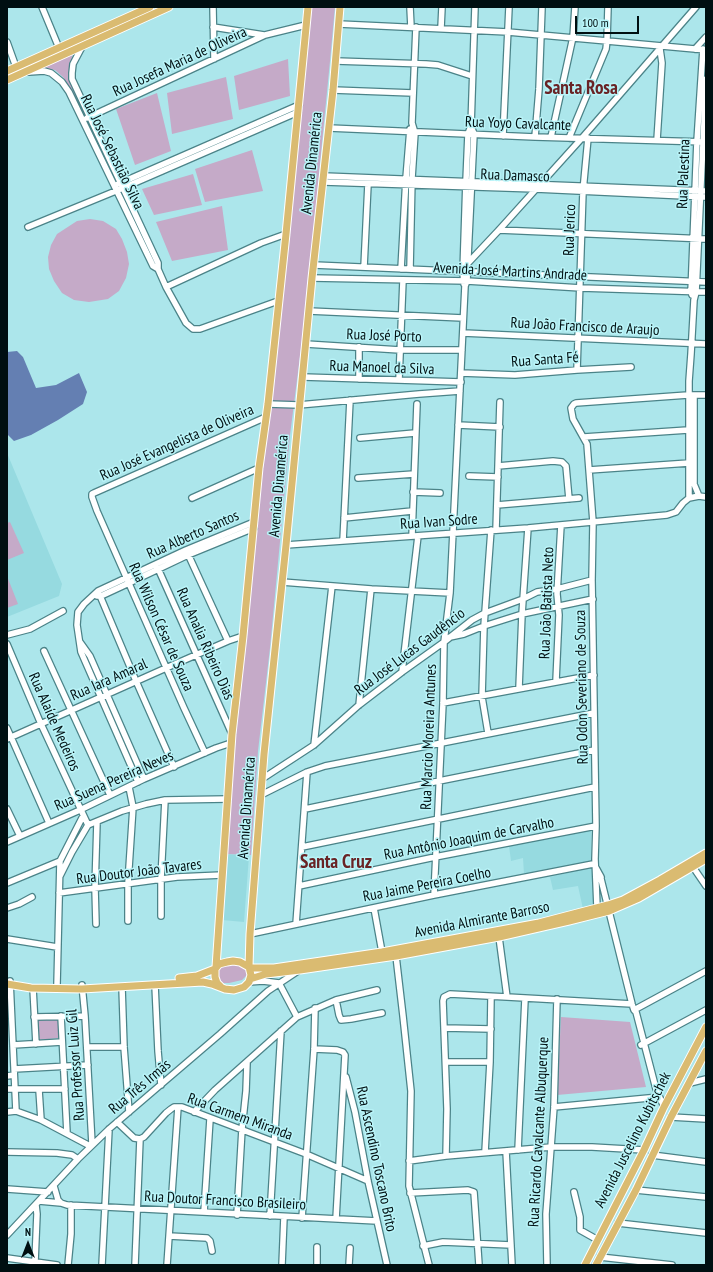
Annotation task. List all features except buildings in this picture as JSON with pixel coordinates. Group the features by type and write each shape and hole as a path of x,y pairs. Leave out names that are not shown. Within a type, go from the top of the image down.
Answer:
{"main road":[{"path":"7,71 150,7"},
{"path":"7,80 169,7"},
{"name":"Avenida Dinamérica","path":"216,968 231,743 244,636 259,468 268,404 308,7"},
{"name":"Avenida Dinamérica","path":"249,968 250,934 262,779 312,278 336,61 340,7"},
{"name":"Avenida Almirante Barroso","path":"249,968 274,968 382,952 514,928 551,920 597,907 609,908 706,853"},
{"name":"Avenida Almirante Barroso","path":"250,980 266,974 396,956 531,931 639,898 706,859"},
{"path":"233,961 240,962 249,968 251,972 250,980 244,987 229,990 203,982 122,987 33,988 8,983 82,987 185,978 202,975 223,963 233,961"},
{"path":"216,968 215,980 221,987"},
{"name":"Avenida Juscelino Kubitschek","path":"585,1265 706,1027"},
{"name":"Avenida Juscelino Kubitschek","path":"596,1265 636,1190 671,1117 706,1051"}],"street":[{"path":"42,7 59,48"},
{"path":"213,7 214,59"},
{"path":"401,269 412,132 414,63 413,28 410,7"},
{"path":"441,28 442,7"},
{"path":"471,134 475,7"},
{"path":"503,136 509,7"},
{"path":"534,137 539,89 542,7"},
{"path":"551,137 573,37 575,7"},
{"path":"569,138 604,56 607,40 608,7"},
{"path":"466,263 585,138 696,7"},
{"path":"339,24 541,34 661,47 704,50"},
{"name":"Rua Josefa Maria de Oliveira","path":"83,120 265,35 306,25"},
{"name":"Rua Josefa Maria de Oliveira","path":"213,27 265,35"},
{"path":"696,49 706,37"},
{"path":"7,42 16,67"},
{"name":"Rua José Sebastião Silva","path":"84,45 73,64 72,79 158,263 158,269 166,287 176,306 190,327 196,330 200,329 278,301"},
{"path":"657,140 662,63 661,47"},
{"name":"Rua Palestina","path":"692,395 689,381 696,239 701,193 704,50"},
{"path":"336,61 438,65 472,76"},
{"name":"Rua José Sebastião Silva","path":"25,72 44,71 56,76 69,92 153,266 158,269"},
{"name":"Rua Palestina","path":"702,141 706,79"},
{"path":"333,90 413,93"},
{"path":"28,227 299,108"},
{"name":"Rua Yoyo Cavalcante","path":"329,128 503,136 702,141"},
{"name":"Rua Marcio Moreira Antunes","path":"434,895 440,781 444,642 450,593 458,407 461,382 471,134"},
{"name":"Rua Jerico","path":"577,370 585,138"},
{"name":"Rua Damasco","path":"324,179 368,184 409,181"},
{"name":"Rua Damasco","path":"324,179 701,193"},
{"path":"409,181 410,270"},
{"path":"364,267 368,184"},
{"path":"128,213 134,210"},
{"path":"499,230 706,239"},
{"path":"166,287 286,234"},
{"path":"314,265 706,282"},
{"name":"Avenida José Martins Andrade","path":"312,278 403,280 706,292"},
{"path":"399,380 403,280"},
{"path":"309,311 463,318"},
{"name":"Rua João Francisco de Araujo","path":"463,333 706,344"},
{"name":"Rua José Porto","path":"306,344 400,350 462,350"},
{"path":"359,347 359,379"},
{"name":"Rua Santa Fé","path":"461,373 515,375 631,367"},
{"name":"Rua Manoel da Silva","path":"303,378 461,382"},
{"path":"268,404 299,405 460,391"},
{"path":"689,498 688,430 692,395"},
{"path":"692,395 694,484 699,496"},
{"path":"688,430 584,437 573,419 571,408 576,403 706,395"},
{"path":"343,541 350,400"},
{"path":"488,733 482,697 484,626 493,530 497,505 500,402"},
{"path":"402,672 411,591 415,536 412,511 417,404"},
{"name":"Rua José Evangelista de Oliveira","path":"97,511 92,497 94,492 266,417"},
{"path":"458,425 500,427"},
{"path":"360,438 415,433"},
{"name":"Rua Odon Severiano de Souza","path":"584,437 589,470 593,522 592,580 596,826 595,866 597,907"},
{"path":"498,466 553,461 562,462 566,466 569,499"},
{"path":"589,470 689,463"},
{"path":"192,498 259,468"},
{"path":"358,478 414,474"},
{"path":"469,476 498,477"},
{"path":"413,492 440,493"},
{"path":"593,522 672,514 676,512 689,498 699,496 706,497"},
{"path":"497,505 579,498"},
{"name":"Rua Wilson César de Souza","path":"97,511 205,753"},
{"path":"344,518 412,511"},
{"name":"Rua Ivan Sodre","path":"286,544 528,528 593,522"},
{"name":"Rua Alberto Santos","path":"99,594 187,553 254,525"},
{"name":"Rua João Batista Neto","path":"556,681 561,525"},
{"path":"519,688 528,528"},
{"path":"187,553 228,641"},
{"name":"Rua Analia Ribeiro Dias","path":"157,567 232,734"},
{"name":"Rua José Lucas Gaudêncio","path":"262,779 314,744 359,705 472,620 485,613 542,591 558,589 592,580"},
{"path":"282,582 450,593"},
{"path":"314,744 332,586"},
{"path":"359,705 372,589"},
{"path":"144,779 81,652 77,625 78,612 93,596 99,594 174,767"},
{"path":"450,637 464,634 522,614 593,600"},
{"path":"8,635 30,629 63,611"},
{"name":"Rua Iara Amaral","path":"9,738 197,654 244,636"},
{"name":"Rua Alaíde Medeiros","path":"7,644 41,724 88,826"},
{"path":"44,651 110,795"},
{"path":"7,659 14,662"},
{"path":"443,703 482,697 519,688 594,675"},
{"path":"104,696 138,782"},
{"path":"261,795 307,772 325,766 594,712"},
{"path":"7,728 9,738 49,823"},
{"name":"Rua Suena Pereira Neves","path":"7,842 49,823 81,813 110,795 144,779 231,743"},
{"path":"305,809 594,750"},
{"path":"296,924 307,772"},
{"path":"128,921 128,883 133,807 129,786"},
{"path":"302,847 595,787"},
{"path":"59,877 88,826 133,807 165,800 228,799"},
{"path":"161,916 160,879 165,800"},
{"path":"7,809 20,836"},
{"path":"56,985 60,861 81,813"},
{"path":"96,924 95,888 97,822"},
{"name":"Rua Antônio Joaquim de Carvalho","path":"299,886 435,857 596,826"},
{"name":"Rua Odon Severiano de Souza","path":"596,851 634,1010 633,1013 652,1086 656,1089 664,1107"},
{"path":"7,882 60,861"},
{"name":"Rua Jaime Pereira Coelho","path":"250,934 434,895 593,864 595,866"},
{"path":"595,866 601,877"},
{"path":"693,867 706,886"},
{"name":"Rua Doutor João Tavares","path":"59,893 177,877 222,875"},
{"path":"7,908 32,897"},
{"path":"374,908 382,952"},
{"path":"498,937 507,997"},
{"path":"7,939 57,947"},
{"path":"396,956 411,1092 409,1161 410,1193 429,1265"},
{"name":"Rua Três Irmãs","path":"7,1235 91,1145 268,991 300,970"},
{"path":"634,1010 706,971"},
{"path":"250,980 279,983 297,1017"},
{"path":"8,983 16,1111"},
{"path":"155,985 161,1085"},
{"name":"Rua Professor Luiz Gil","path":"82,987 87,1047 91,1145"},
{"path":"122,987 124,1047 129,1112"},
{"path":"33,988 36,1044"},
{"path":"194,1112 215,1090 297,1017 336,1000 377,990"},
{"path":"446,1156 448,1109 443,1001 445,995 557,999 632,1004"},
{"path":"485,1152 490,1062 491,997"},
{"path":"518,1150 523,1073 525,998"},
{"name":"Rua Ricardo Cavalcante Albuquerque","path":"547,1265 546,1214 554,1107 557,999"},
{"path":"336,1000 341,1020 382,1013"},
{"path":"302,1218 314,1049 315,1008"},
{"path":"642,1045 706,1010"},
{"path":"61,1016 67,1133"},
{"path":"34,1017 85,1016"},
{"path":"444,1028 491,1029"},
{"path":"270,1216 281,1031"},
{"path":"13,1045 62,1042"},
{"path":"87,1047 124,1047"},
{"path":"314,1049 343,1052 346,1057 336,1219"},
{"path":"446,1062 490,1062"},
{"path":"238,1214 247,1063"},
{"path":"14,1069 63,1065 88,1065"},
{"name":"Rua Ascendino Toscano Brito","path":"345,1073 355,1112 387,1265"},
{"path":"7,1076 14,1076"},
{"path":"690,1083 706,1079"},
{"path":"7,1090 65,1089"},
{"path":"39,1090 41,1120"},
{"path":"554,1107 659,1097"},
{"name":"Rua Carmem Miranda","path":"140,1139 144,1137 166,1113 174,1107 178,1107 306,1154 368,1180"},
{"path":"167,1265 178,1107"},
{"path":"7,1112 16,1111 41,1120 91,1145"},
{"path":"671,1117 706,1119"},
{"path":"204,1212 210,1119"},
{"path":"117,1122 134,1138 140,1139 135,1265"},
{"path":"102,1265 109,1129"},
{"path":"409,1161 485,1152 551,1147 592,1147 644,1150"},
{"path":"506,1151 512,1265"},
{"path":"7,1152 57,1153 72,1156 78,1159"},
{"path":"652,1155 706,1162"},
{"path":"54,1186 56,1196 61,1204"},
{"path":"7,1189 48,1192"},
{"path":"410,1193 468,1190 474,1192 479,1265"},
{"path":"636,1190 706,1197"},
{"path":"574,1192 580,1217 580,1230 596,1239 598,1238"},
{"path":"35,1262 37,1203 61,1204"},
{"name":"Rua Doutor Francisco Brasileiro","path":"61,1204 377,1221"},
{"path":"68,1265 71,1234 71,1205"},
{"path":"282,1265 284,1217"},
{"path":"618,1223 706,1233"},
{"path":"169,1236 206,1238 210,1241 212,1251"},
{"path":"423,1246 444,1242 511,1245"},
{"path":"317,1247 317,1265"},
{"path":"349,1265 350,1248"},
{"path":"600,1257 672,1265"},
{"path":"7,1258 57,1265"}],"shaded area":[{"path":"309,7 335,7 330,61 305,317 290,435 270,648 258,751 251,855 227,854 237,721"},
{"path":"73,53 69,72 71,81 82,107 79,108 69,86 63,77 55,70 39,68"},
{"path":"288,59 290,96 239,110 234,76"},
{"path":"226,77 233,119 172,134 167,93"},
{"path":"157,93 171,151 135,165 116,109"},
{"path":"252,150 263,191 205,202 195,169"},
{"path":"193,174 202,205 154,215 142,189"},
{"path":"222,206 228,250 172,261 156,222"},
{"path":"90,219 103,221 116,229 127,252 129,264 126,278 119,291 108,299 89,302 74,300 62,293 54,281 49,269 48,257 51,245 57,234 77,221"},
{"path":"17,351 23,357 36,388 56,385 79,373 87,392 83,404 31,435 14,441 7,434 7,352"},
{"path":"7,453 62,584 59,596 7,617"},
{"path":"10,522 24,553 7,560 7,523"},
{"path":"7,576 18,604 7,608"},
{"path":"591,829 591,861 524,874 523,858 511,861 509,846"},
{"path":"227,854 249,856 244,922 222,920"},
{"path":"593,867 595,905 583,909 578,886 553,890 550,877"},
{"path":"231,962 240,965 247,970 247,975 242,980 223,983 217,978 216,973 221,967"},
{"path":"58,1017 59,1038 37,1040 37,1020"},
{"path":"561,1017 630,1022 646,1087 557,1095"}],"district":[{"name":"Santa Rosa","path":"581,89"},
{"name":"Santa Cruz","path":"336,863"}]}
